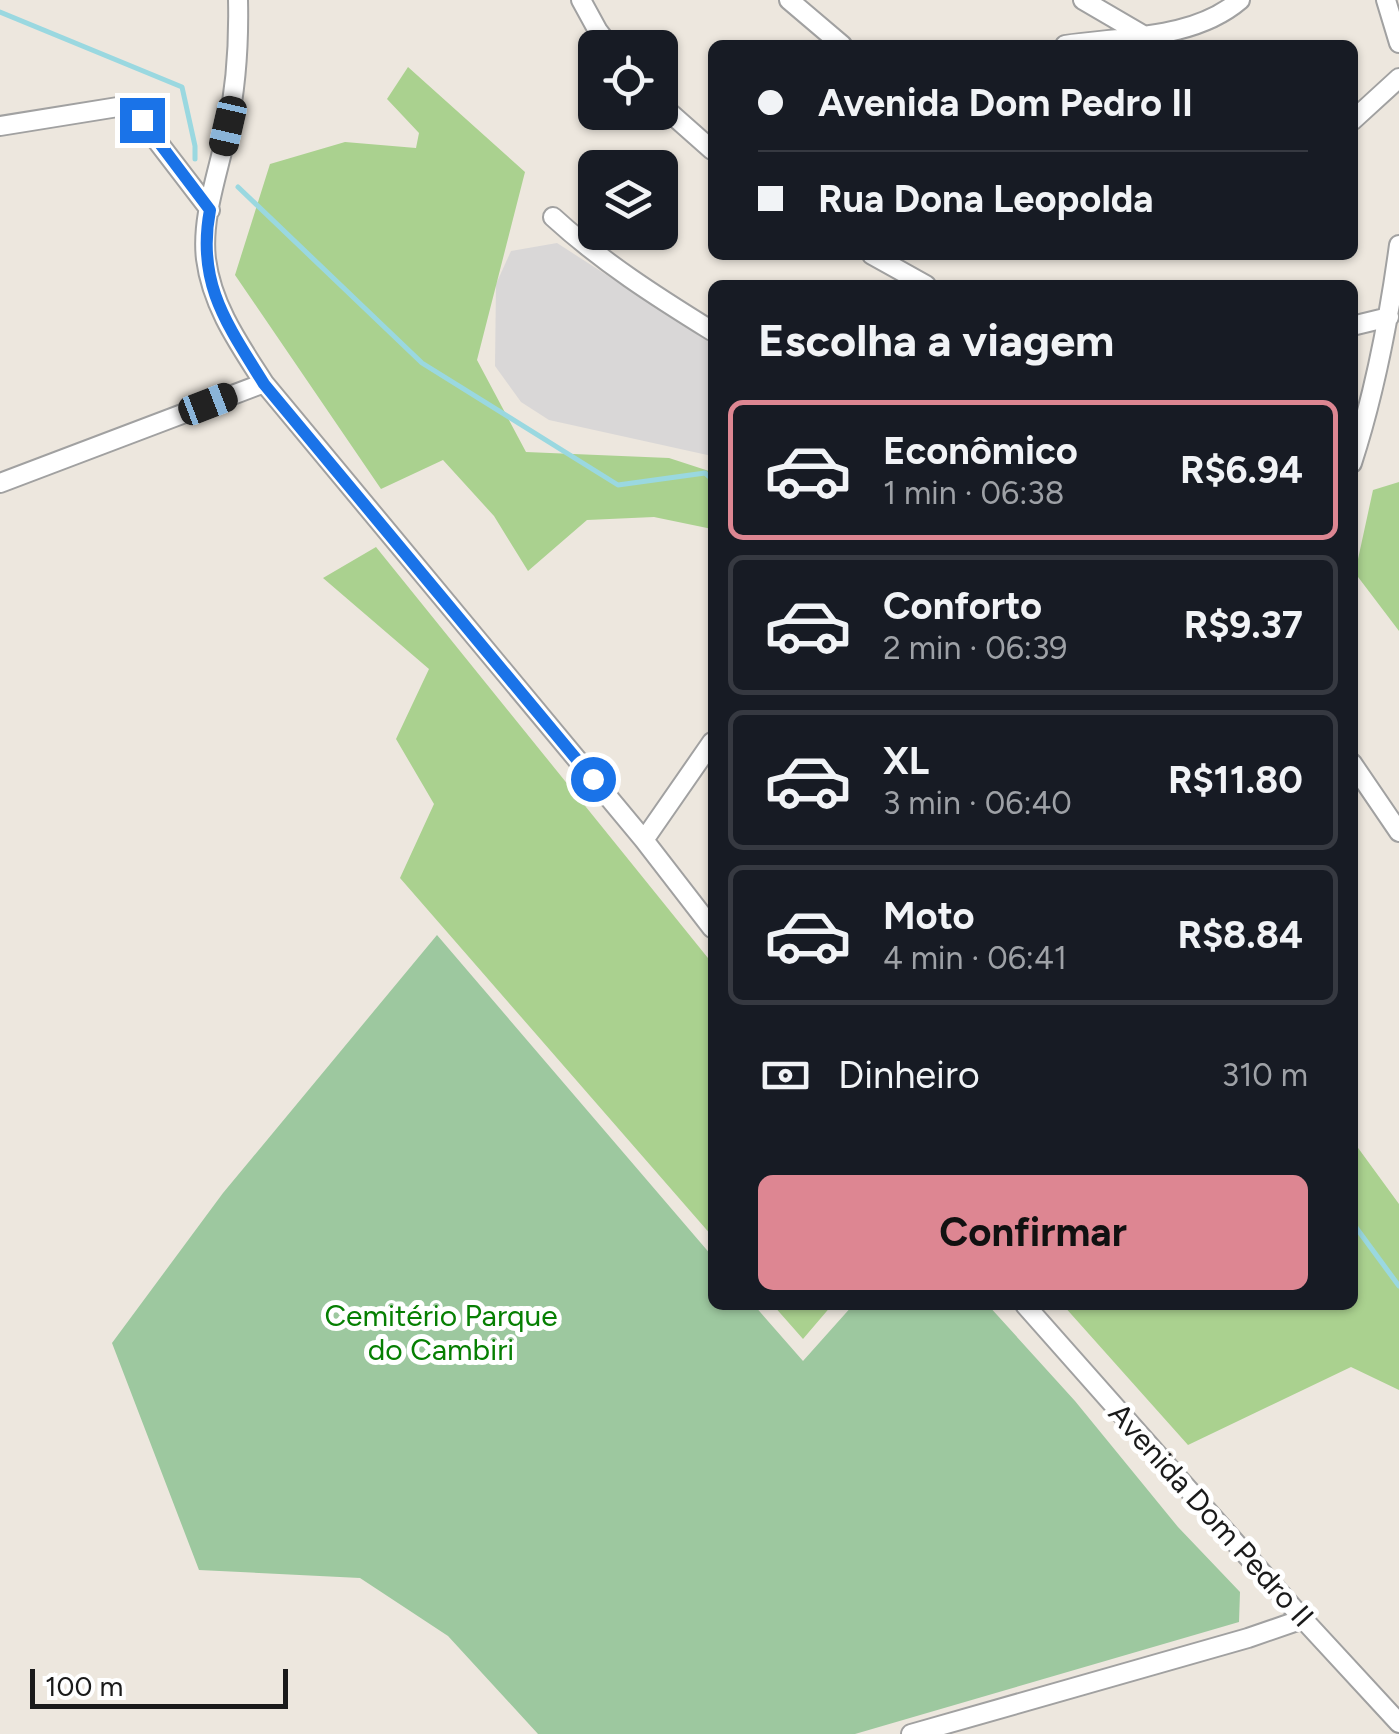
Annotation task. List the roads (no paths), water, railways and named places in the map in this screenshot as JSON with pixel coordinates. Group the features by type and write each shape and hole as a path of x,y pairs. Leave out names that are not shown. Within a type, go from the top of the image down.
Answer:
{"street":[{"path":"238,0 239,31 228,126 206,232 212,288 224,319 264,384 644,840 708,923"},
{"path":"581,0 597,30"},
{"path":"789,0 836,40"},
{"path":"1083,0 1143,36"},
{"path":"1108,40 1176,30 1211,19 1240,0"},
{"path":"1386,0 1399,43"},
{"path":"1358,116 1399,78"},
{"path":"0,126 124,106 132,109 210,210"},
{"path":"678,120 708,146"},
{"path":"553,218 636,283 708,328"},
{"path":"1358,445 1389,317 1399,245"},
{"path":"881,260 917,280"},
{"path":"1358,325 1389,317"},
{"path":"0,483 264,384"},
{"path":"644,840 708,754"},
{"path":"1358,772 1399,832"},
{"name":"Avenida Dom Pedro II","path":"1029,1310 1399,1723"},
{"path":"911,1734 1303,1619"}],"waterway":[{"path":"0,12 182,87 195,159"},
{"path":"238,187 422,363 618,485 708,476"},
{"path":"1358,1230 1399,1286"}],"park label":[{"name":"Cemitério Parque do Cambiri","path":"441,1333"}]}
